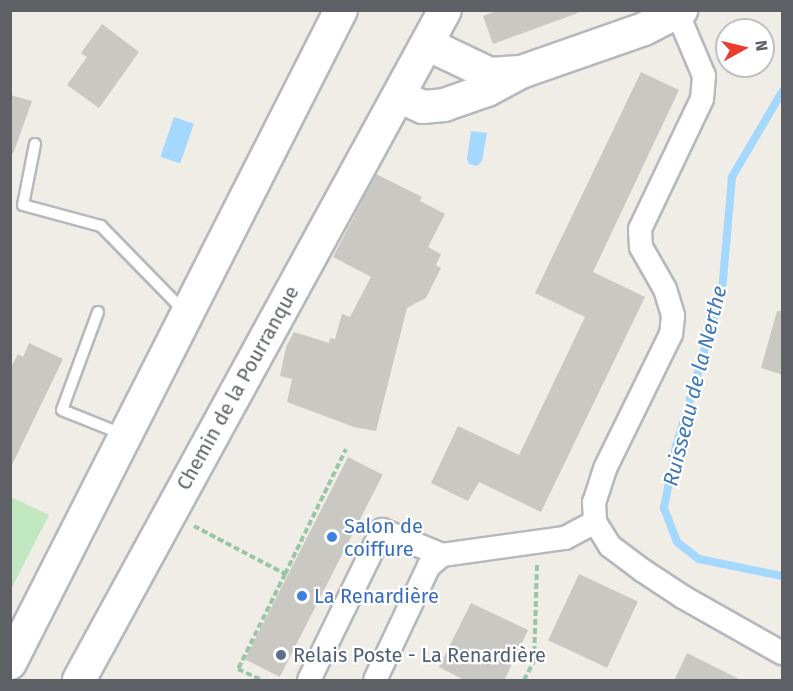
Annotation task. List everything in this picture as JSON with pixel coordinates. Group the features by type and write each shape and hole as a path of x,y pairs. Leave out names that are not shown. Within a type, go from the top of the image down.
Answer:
{"street":[{"path":"10,663 341,10"},
{"path":"445,10 427,44 490,75 521,72"},
{"path":"399,96 423,107 444,105 487,90 521,72 644,29 679,11 704,76 702,99 640,229 641,248 665,289 674,316 671,334 605,469 594,501 595,522 610,546 642,570 683,597 783,653"},
{"name":"Chemin de la Pourranque","path":"79,681 427,44"},
{"path":"309,681 382,530 442,555 566,538 595,522"},
{"path":"375,681 429,566 442,555"}],"lane":[{"path":"36,144 23,205 101,226 188,315"},
{"path":"98,312 62,410 126,435"}],"path":[{"path":"262,681 238,669 346,449"},
{"path":"169,513 285,574"},
{"path":"524,681 534,661 537,543"}],"green space":[{"path":"11,497 49,515 11,589"}],"water":[{"path":"174,117 194,124 180,164 160,157"},
{"path":"471,131 487,133 482,161 477,166 469,164 467,159"}],"building":[{"path":"499,10 578,10 578,13 493,44 483,16"},
{"path":"102,24 139,52 99,108 67,85 87,57 81,53"},
{"path":"641,72 679,90 593,272 645,297 541,512 479,482 468,501 431,483 458,426 519,455 585,317 535,293"},
{"path":"10,95 32,101 13,154 10,154"},
{"path":"376,174 422,197 420,201 445,214 428,247 441,254 436,265 441,268 426,298 407,308 376,431 354,427 287,402 292,379 280,376 286,347 294,332 329,343 330,338 335,339 342,314 350,317 371,277 333,257"},
{"path":"777,311 783,311 783,375 761,368"},
{"path":"29,343 63,359 10,469 10,369 18,354 23,357"},
{"name":"La Renardière","path":"348,457 383,475 280,677 245,659"},
{"path":"579,574 638,601 607,668 548,640"},
{"path":"471,603 528,630 504,681 466,681 439,667"},
{"path":"687,653 743,681 674,681"}],"waterway":[{"name":"Ruisseau de la Nerthe","path":"782,92 732,177 722,291 676,446 664,508 677,542 699,559 782,576"}],"place":[{"name":"Salon de coiffure","path":"332,537"},
{"name":"La Renardière","path":"302,596"},
{"name":"Relais Poste - La Renardière","path":"281,655"}]}
